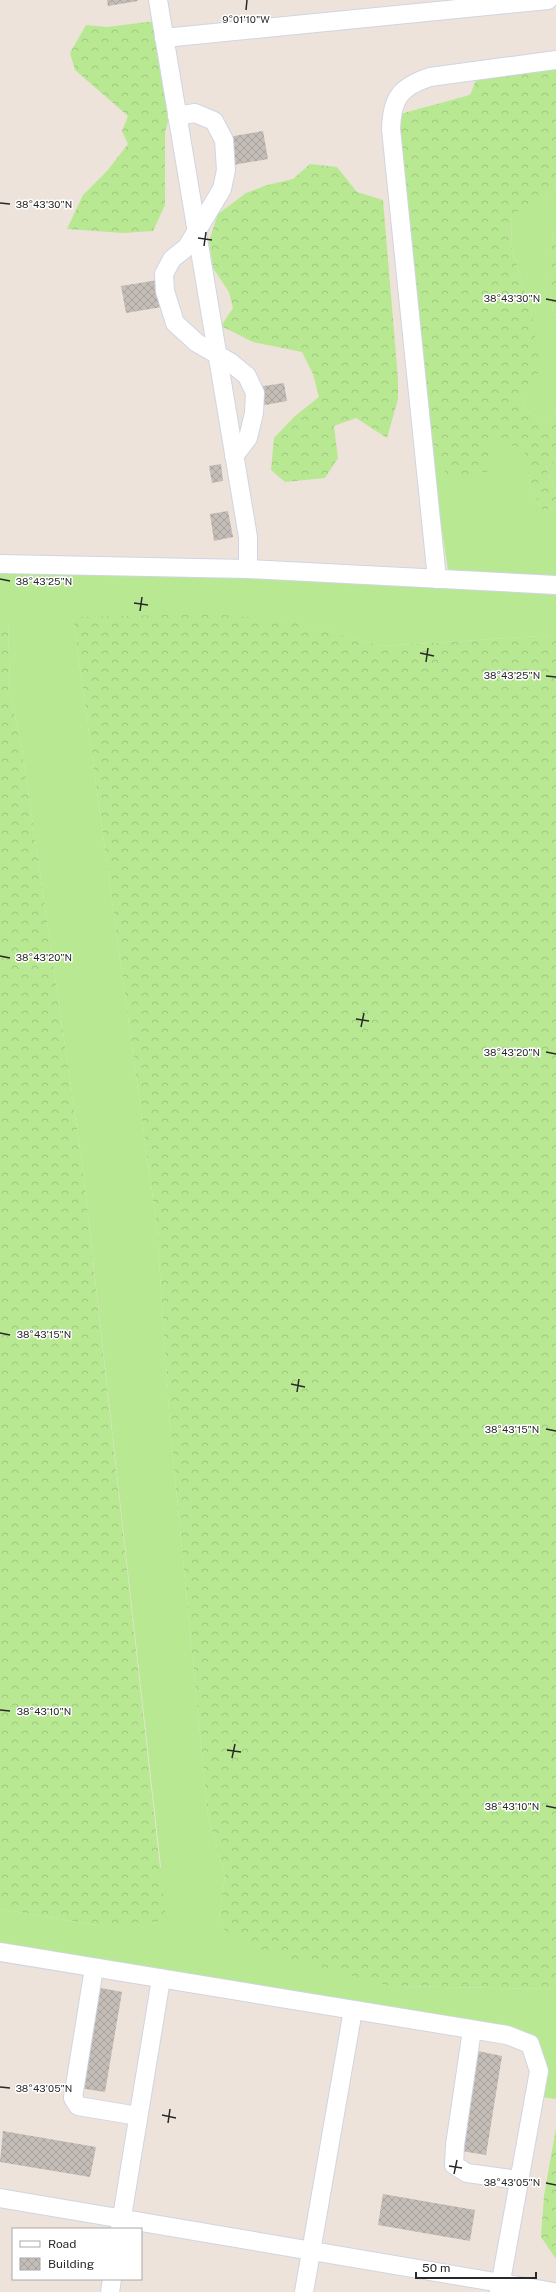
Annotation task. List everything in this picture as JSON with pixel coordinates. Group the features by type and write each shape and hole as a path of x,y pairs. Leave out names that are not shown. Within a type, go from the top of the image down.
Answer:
{"street":[{"path":"158,0 248,537 248,569"},
{"path":"388,16 404,0"},
{"path":"164,38 548,0"},
{"path":"437,579 391,129 391,111 399,95 410,84 430,77 556,60"},
{"path":"178,116 196,113 214,121 224,140 226,170 222,188 187,246 172,259 164,274 165,291 175,323 197,343 230,362 247,376 255,393 254,413 248,438 234,456"},
{"path":"0,564 248,569 556,585"},
{"path":"0,1952 507,2035 530,2044 539,2070 500,2287"},
{"path":"94,1968 73,2098 78,2106 138,2116"},
{"path":"121,2224 161,1979"},
{"path":"304,2292 354,2010"},
{"path":"472,2030 455,2145 454,2164 467,2173 519,2180"},
{"path":"0,2198 121,2224 311,2251 500,2287 554,2292"},
{"path":"110,2292 112,2280"}],"green space":[{"path":"155,21 171,110 165,133 165,205 153,231 123,233 67,229 83,195 107,171 128,144 122,131 128,116 75,70 70,53 86,25 107,27"},
{"path":"556,67 556,190 511,215 512,249 532,315 540,370 520,399 531,414 548,423 556,412 556,461 546,468 556,494 556,508 542,510 530,485 524,448 492,442 487,451 493,471 449,476 430,452 398,129 400,114 470,95 478,75"},
{"path":"310,164 337,167 357,192 383,200 398,379 398,399 387,438 356,418 334,426 338,458 325,478 285,482 271,470 274,438 295,416 319,397 313,374 302,352 253,342 221,326 233,308 229,292 213,268 209,241 218,214 246,193 267,185 293,179"},
{"path":"556,190 556,230 553,230 551,287 553,310 556,321 556,412 548,423 531,414 520,399 532,315 512,249 511,214"},
{"path":"553,230 556,230 556,321 553,310 551,287"},
{"path":"491,441 525,448 530,485 542,510 556,508 556,578 448,570 430,452 487,451"},
{"path":"556,461 556,494 546,468"},
{"path":"0,569 440,585 556,595 556,635 382,646 291,621 73,617 157,1228 170,1426 208,1816 225,1876 218,1925 390,1986 556,1989 556,2099 535,2096 530,2044 0,1948 0,1909 96,1925 161,1867 83,1170 22,749 10,694 8,621 0,621"},
{"path":"212,614 292,621 382,646 556,635 556,1989 390,1986 253,1949 218,1925 225,1876 208,1816 170,1426 157,1228 73,617"},
{"path":"0,621 8,621 10,694 22,749 83,1170 166,1921 96,1925 0,1909"},
{"path":"556,2128 556,2259 541,2237 544,2196"}],"building":[{"path":"107,0 137,0 138,1 108,6"},
{"path":"263,131 268,159 233,165 228,137"},
{"path":"158,280 162,307 126,313 121,286"},
{"path":"284,383 287,401 260,406 257,387"},
{"path":"221,464 223,481 212,483 209,466"},
{"path":"228,511 233,537 214,541 210,514"},
{"path":"96,1987 122,1992 105,2092 79,2088"},
{"path":"478,2051 502,2056 486,2155 461,2151"},
{"path":"3,2131 96,2147 90,2177 0,2162"},
{"path":"383,2194 475,2210 470,2241 378,2225"}]}
